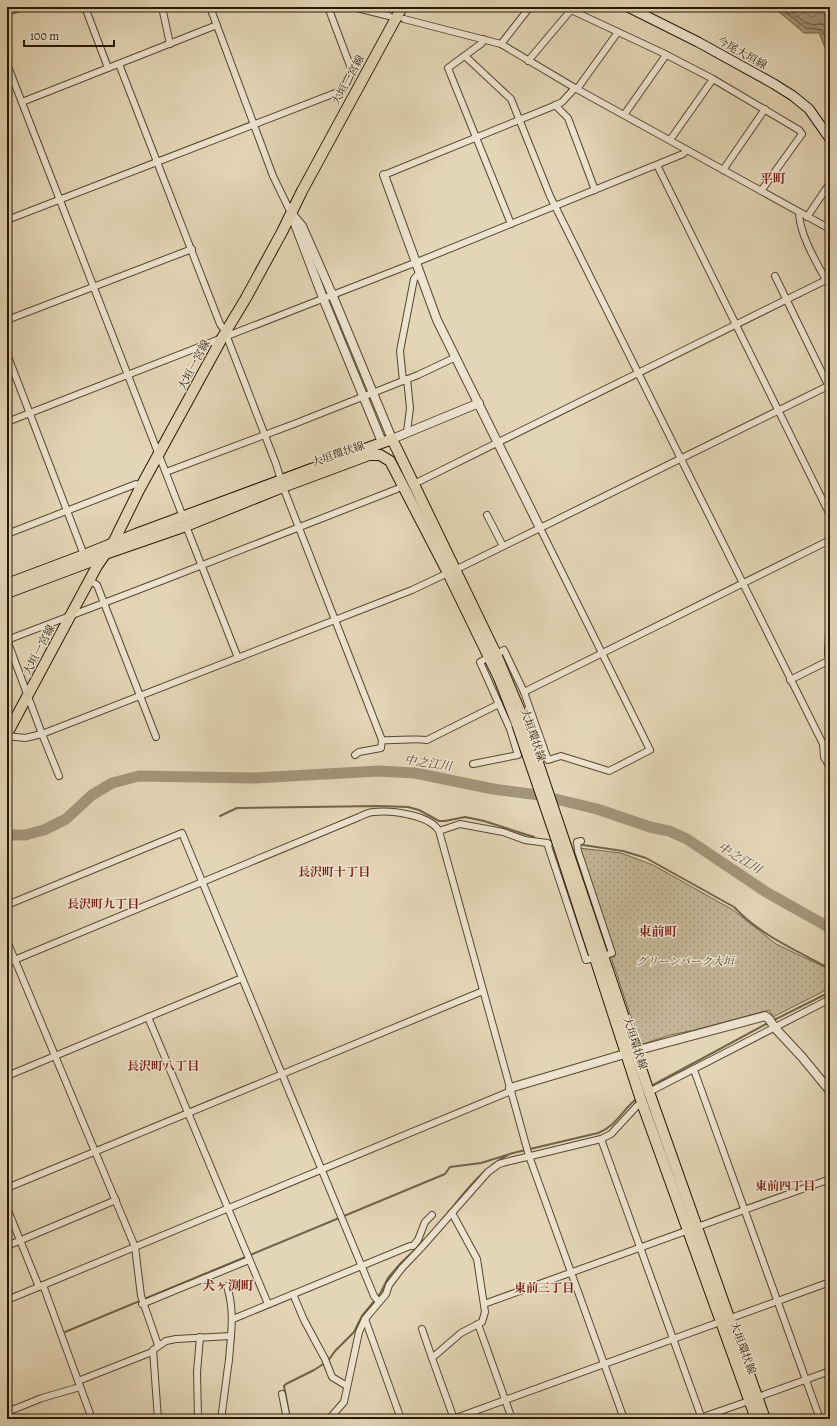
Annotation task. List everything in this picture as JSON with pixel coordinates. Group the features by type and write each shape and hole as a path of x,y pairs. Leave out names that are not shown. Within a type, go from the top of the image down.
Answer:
{"main road":[{"name":"大垣一宮線","path":"7,735 89,580 105,554 114,543 141,487 246,298 402,7"},
{"name":"今尾大垣線","path":"628,7 698,42 793,96 809,109 830,139"},
{"path":"369,455 387,440"},
{"path":"387,440 390,461"},
{"name":"大垣環状線","path":"7,593 87,563 184,521 387,440 414,484 451,572"},
{"name":"大垣環状線","path":"282,483 369,455 380,455 390,461 451,572 493,656 520,723 555,844 598,957 630,1052 642,1103 692,1229 730,1319 753,1399 756,1419"},
{"name":"大垣環状線","path":"7,584 114,543 184,521"},
{"name":"大垣環状線","path":"630,1052 649,1092 720,1322 753,1399 766,1419"}],"street":[{"path":"7,12 23,7"},
{"path":"85,7 108,68"},
{"path":"162,7 170,44"},
{"path":"210,7 273,176 291,213 323,298 364,396 387,440"},
{"path":"7,220 343,90 352,71 328,7"},
{"path":"353,7 390,16"},
{"path":"501,44 530,7"},
{"path":"528,61 571,10 713,79 799,130 802,134 761,191"},
{"path":"404,19 501,44 576,89 830,229"},
{"path":"22,102 217,25"},
{"path":"473,764 518,755 510,730 480,662 504,650 524,692 548,760 561,756 609,771 650,750 437,320 384,175 562,102 576,89 618,32"},
{"path":"483,39 482,43 448,68 511,224"},
{"path":"624,115 666,55"},
{"path":"465,56 511,99 550,196 822,744 824,757 830,767"},
{"path":"119,64 192,248 220,324 276,464 282,483 382,740 380,748 359,752 355,755"},
{"path":"8,68 238,658"},
{"path":"670,140 713,79"},
{"path":"554,105 568,118 595,190"},
{"path":"723,170 765,109"},
{"path":"7,422 417,262 657,165 683,154 687,150"},
{"path":"657,165 830,515"},
{"path":"807,217 830,183"},
{"path":"799,212 799,220 805,237 830,287"},
{"path":"291,213 302,225 332,294 373,392 387,440"},
{"path":"7,320 192,248"},
{"path":"407,432 410,408 400,351 414,279 420,272"},
{"path":"7,735 25,738 42,734 412,590 829,385 775,276"},
{"path":"414,484 826,280"},
{"path":"7,354 84,555"},
{"path":"166,472 405,380 456,357"},
{"path":"387,440 479,403"},
{"path":"7,534 136,484 141,487"},
{"path":"59,776 7,640 397,489"},
{"path":"487,515 503,546"},
{"path":"524,692 830,540"},
{"path":"89,580 97,585 156,737"},
{"path":"790,680 830,660 828,655 830,611"},
{"path":"382,740 427,740 499,704"},
{"path":"7,963 373,812 401,812 420,818 436,826 439,831 529,1156 624,1419"},
{"path":"439,831 460,824 503,832 525,840 555,844 586,960 612,953 578,851 577,842 581,841"},
{"path":"7,905 182,833 377,1300"},
{"path":"7,941 135,1247 142,1304 158,1345"},
{"path":"7,1076 242,978"},
{"path":"7,1188 483,990"},
{"path":"649,1092 694,1070 772,1024 830,1000"},
{"path":"7,1300 322,1170 511,1089 630,1052 765,1016 830,1091"},
{"path":"148,1017 268,1304"},
{"path":"694,1070 820,1419"},
{"path":"329,1419 344,1402 359,1332 377,1300 386,1294 390,1285 402,1268 488,1172 499,1164 601,1139 611,1134 637,1106 642,1103"},
{"path":"601,1139 700,1418 830,1371"},
{"path":"484,1304 830,1179"},
{"path":"7,1246 116,1200"},
{"path":"7,1208 41,1286 92,1419"},
{"path":"432,1358 461,1333 482,1322 485,1312 477,1259 452,1213"},
{"path":"233,1319 410,1246 414,1246 425,1222 432,1215"},
{"path":"142,1304 249,1260"},
{"path":"422,1329 453,1419 830,1282"},
{"path":"221,1419 225,1396 233,1319 230,1294 227,1286"},
{"path":"293,1294 332,1377 347,1386"},
{"path":"365,1319 401,1419"},
{"path":"478,1324 512,1419"},
{"path":"7,1412 79,1384 152,1352 158,1345 166,1341 176,1338 231,1336"},
{"path":"200,1337 197,1372 198,1418 202,1419"},
{"path":"152,1352 158,1419"},
{"path":"282,1394 287,1419"}],"green space":[{"name":"グリーンパーク大垣","path":"579,848 621,853 653,865 733,910 776,944 830,969 830,988 773,1017 769,1010 695,1030 670,1035 643,1044 639,1041 611,957 615,956"}],"water":[{"path":"773,7 830,7 830,52 826,50 819,33 804,33"}],"waterway":[{"name":"中之江川","path":"7,835 25,835 44,830 66,819 92,795 112,783 139,776 254,778 379,771 415,773 493,789 539,795 597,809 650,827 669,831 687,839 766,892 830,928"},
{"path":"220,816 237,808 408,807 419,810 439,821 465,817 484,821 534,837"},
{"path":"583,845 623,851 646,858 734,907 754,925 787,946 823,965 830,966"},
{"path":"772,1021 830,992"},
{"path":"653,1085 768,1023"},
{"path":"65,1332 445,1174 450,1167 481,1163 513,1153 598,1133 614,1123 635,1100"},
{"path":"441,1221 480,1176 508,1155"},
{"path":"290,1419 284,1386 328,1361 335,1351 354,1332 362,1316 380,1294 388,1278 422,1243"}],"district":[{"name":"平町","path":"773,178"},
{"name":"長沢町十丁目","path":"334,872"},
{"name":"長沢町九丁目","path":"103,904"},
{"name":"東前町","path":"658,931"},
{"name":"長沢町八丁目","path":"163,1066"},
{"name":"東前四丁目","path":"785,1186"},
{"name":"犬ヶ渕町","path":"228,1285"},
{"name":"東前三丁目","path":"544,1288"}]}
